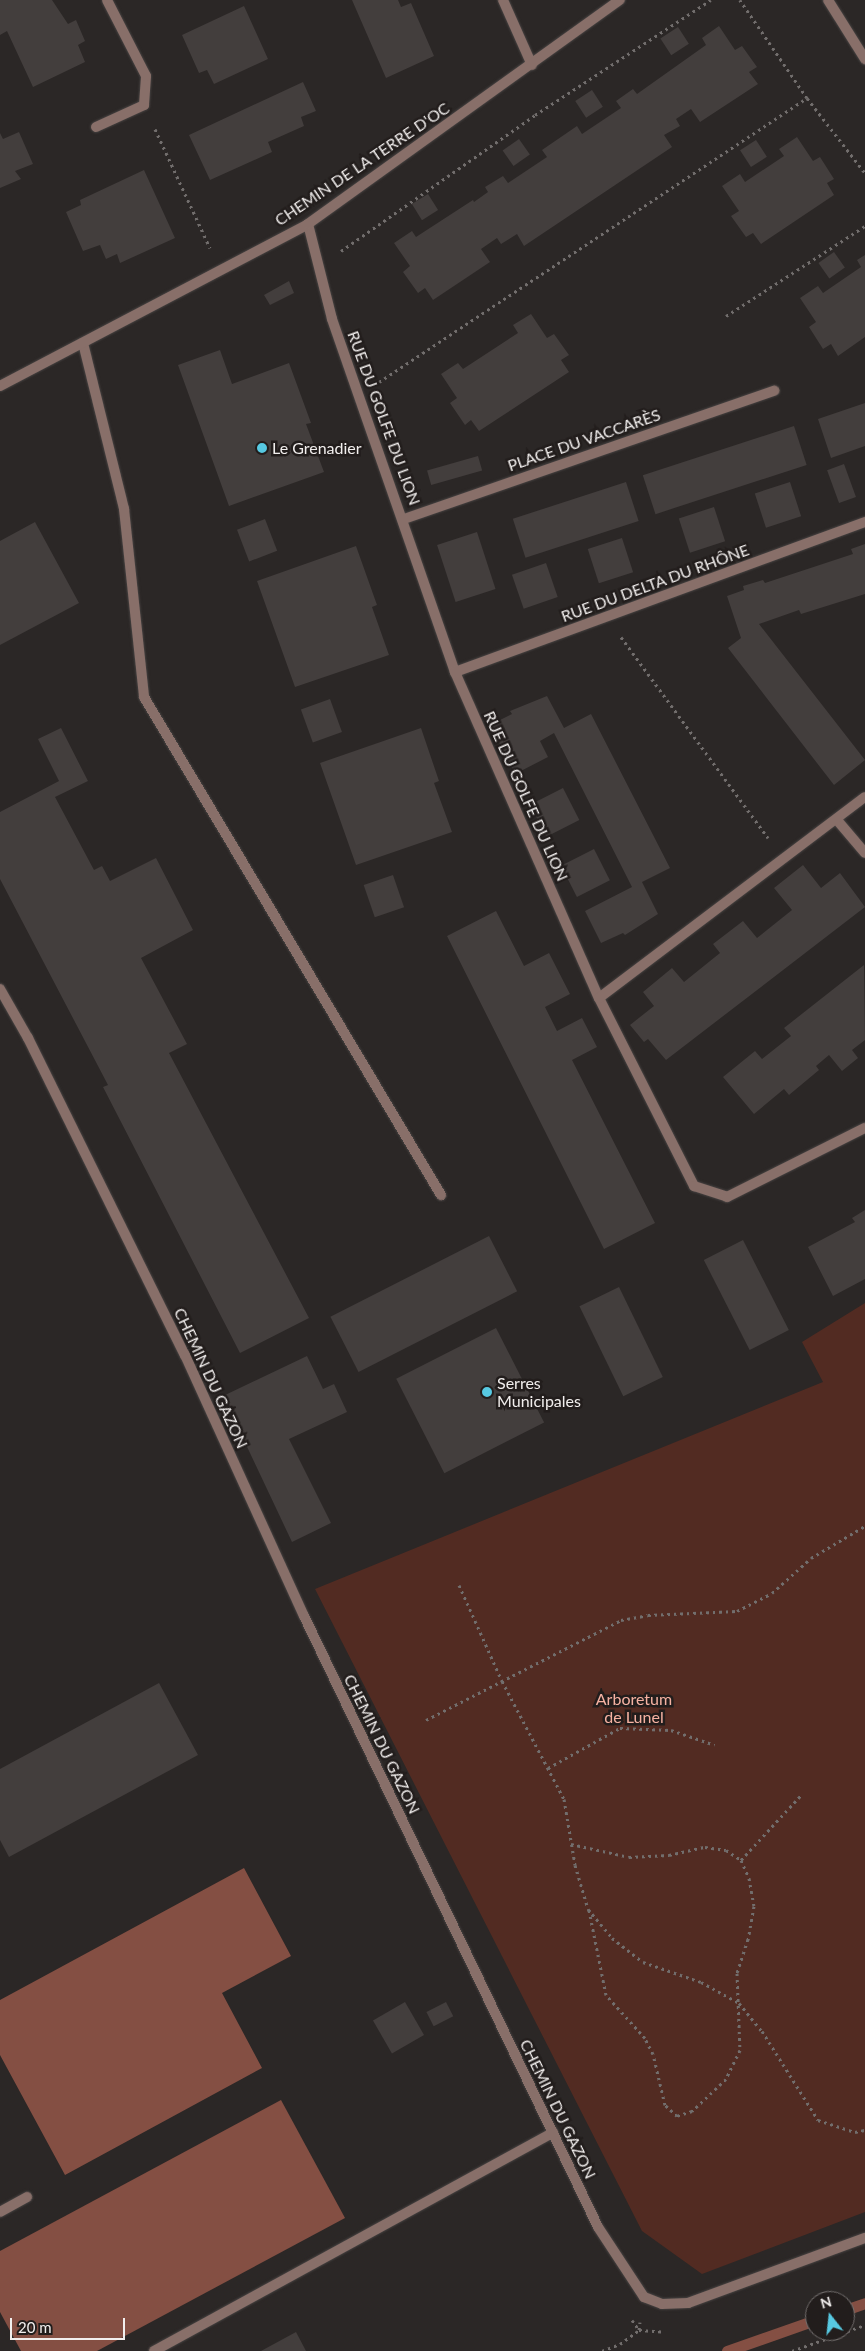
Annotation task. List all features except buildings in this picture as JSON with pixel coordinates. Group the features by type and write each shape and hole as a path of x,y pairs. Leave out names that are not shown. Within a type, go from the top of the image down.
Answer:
{"street":[{"path":"96,127 144,104 146,76 107,0"},
{"path":"503,0 532,65"},
{"name":"CHEMIN DE LA TERRE D'OC","path":"0,386 308,224 620,0"},
{"path":"828,0 865,59"},
{"name":"RUE DU GOLFE DU LION","path":"308,224 332,319 404,519 455,672 599,998 694,1186 727,1198 865,1128"},
{"path":"83,343 124,509 144,697 441,1195"},
{"name":"PLACE DU VACCARÈS","path":"404,519 774,391"},
{"name":"RUE DU DELTA DU RHÔNE","path":"455,672 865,522"},
{"path":"599,998 865,798"},
{"path":"837,820 865,854"},
{"name":"CHEMIN DU GAZON","path":"0,989 28,1038 185,1355 304,1616 598,2227 644,2297"},
{"path":"154,2351 553,2133"},
{"path":"0,2212 27,2197"},
{"path":"644,2297 662,2304 688,2303 865,2238"}],"path":[{"path":"319,266 535,115 711,0"},
{"path":"740,0 807,98 865,173"},
{"path":"360,395 807,98"},
{"path":"144,104 220,271"},
{"path":"726,316 865,226"},
{"path":"606,616 784,860"},
{"path":"426,1720 621,1620 648,1615 737,1611 772,1593 811,1558 865,1526"},
{"path":"459,1585 502,1681 564,1799 571,1844 588,1909 606,1995 645,2038 653,2054 665,2105 677,2116 692,2111 726,2079 740,2050 737,1973 748,1939 754,1906 748,1878 740,1860 726,1850 705,1847 669,1855 629,1857 571,1844"},
{"path":"548,1768 620,1728 671,1730 715,1745"},
{"path":"740,1860 803,1793"},
{"path":"588,1909 612,1938 643,1962 701,1982 738,2004 762,2031 818,2120 855,2132 865,2130"},
{"path":"602,2351 620,2344 639,2330 644,2297"},
{"path":"792,2351 865,2325"}],"green space":[{"name":"Arboretum de Lunel","path":"865,1303 865,2212 702,2274 642,2231 315,1589 823,1382 802,1342"}],"shaded area":[{"path":"244,1868 291,1956 222,1993 262,2068 65,2175 0,2055 0,2000"},
{"path":"281,2100 345,2218 97,2351 21,2351 0,2312 0,2251"}],"waterway":[{"path":"855,2306 865,2303"},
{"path":"727,2351 805,2324"}],"place":[{"name":"Le Grenadier","path":"262,448"},
{"name":"Serres Municipales","path":"487,1392"}]}
